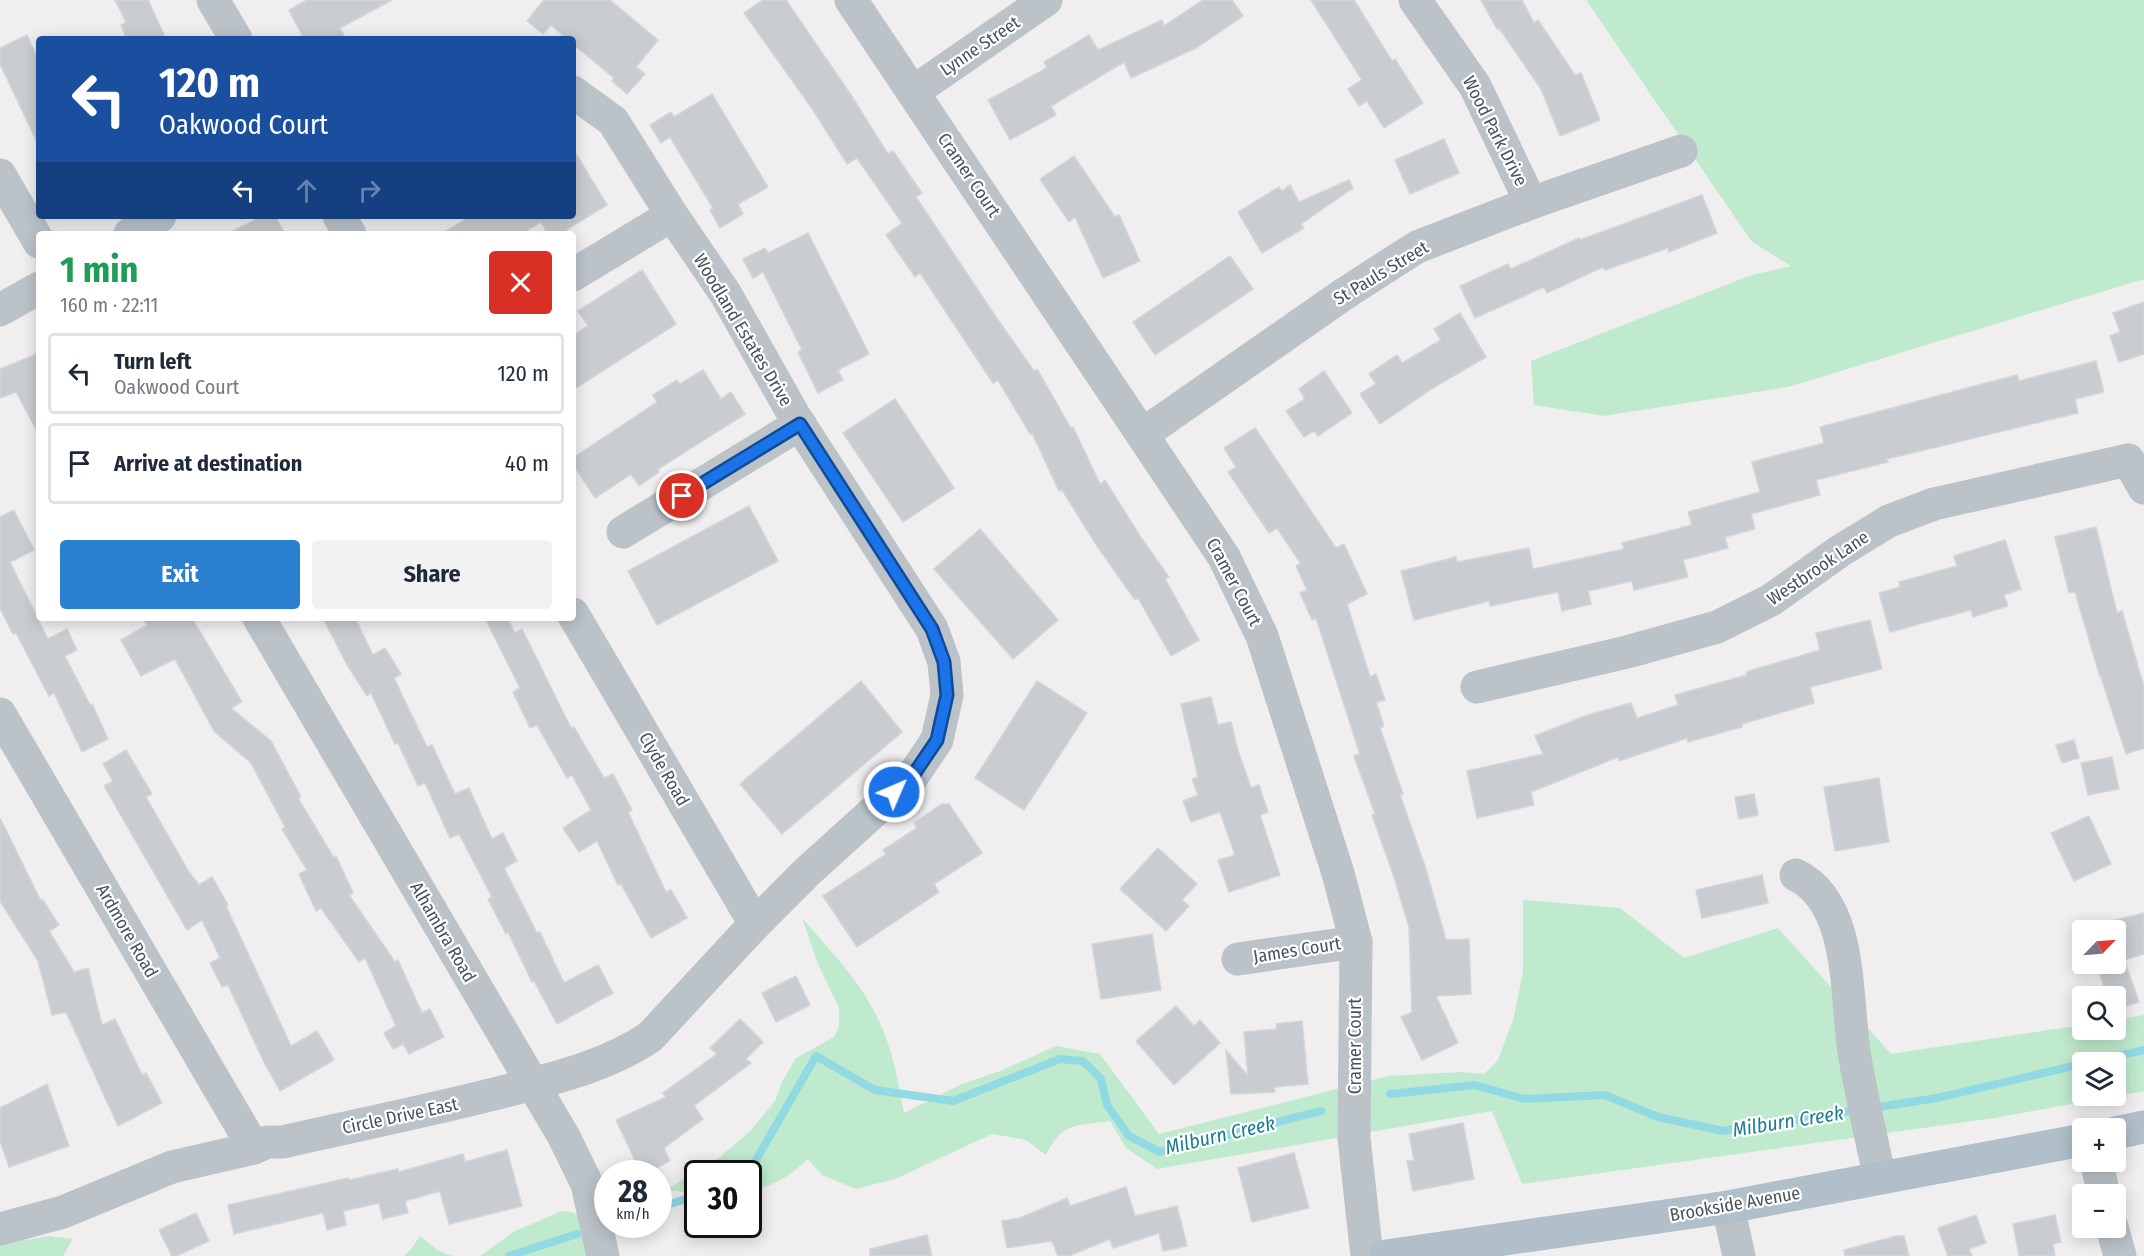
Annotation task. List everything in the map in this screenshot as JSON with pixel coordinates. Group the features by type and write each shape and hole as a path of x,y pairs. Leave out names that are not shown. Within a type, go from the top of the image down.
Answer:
{"main road":[{"path":"2126,1131 2144,1127"},
{"name":"Brookside Avenue","path":"1386,1256 1728,1207 2072,1142"}],"street":[{"path":"213,0 234,36"},
{"name":"Cramer Court","path":"851,0 1224,557 1262,636 1338,873 1356,942 1354,1138 1367,1256"},
{"name":"Lynne Street","path":"913,92 1046,0"},
{"name":"Wood Park Drive","path":"1415,0 1475,86 1531,203"},
{"name":"Woodland Estates Drive","path":"576,94 613,121 672,215 725,293 800,424 932,629 944,662 947,695 937,740 912,777 807,872 755,924"},
{"name":"St Pauls Street","path":"1143,434 1344,294 1417,247 1531,203 1681,151"},
{"path":"0,175 36,237"},
{"path":"576,273 672,215"},
{"path":"135,231 155,219"},
{"path":"0,310 36,290"},
{"path":"623,532 800,424"},
{"name":"Westbrook Lane","path":"1477,687 1627,652 1717,627 1771,600 1840,551 1889,521 1934,504 2139,463"},
{"name":"Clyde Road","path":"576,619 755,924"},
{"name":"Alhambra Road","path":"261,621 564,1137 587,1184 603,1256"},
{"name":"Ardmore Road","path":"0,714 254,1148"},
{"path":"1796,875 1808,881 1823,898 1843,942 1854,1057 1880,1178"},
{"name":"Circle Drive East","path":"0,1229 63,1212 172,1167 254,1148 267,1142 294,1139 462,1102 603,1062 630,1051 650,1037 755,924"},
{"name":"James Court","path":"1238,959 1356,942"},
{"path":"1728,1207 1739,1256"},
{"path":"2115,1238 2120,1256"}],"green space":[{"path":"1586,0 2144,0 2144,279 1788,387 1604,416 1534,405 1531,361 1749,276 1791,266 1752,242"},
{"path":"1523,900 1620,908 1684,958 1778,928 1891,1054 2072,1027 2072,1040 2126,1040 2126,1018 2144,1015 2144,1091 2126,1094 2126,1052 2072,1052 2072,1104 1994,1118 1522,1184 1492,1111 1157,1169 1126,1148 1110,1121 1072,1127 1058,1136 1046,1155 1026,1140 992,1134 895,1179 856,1189 822,1175 808,1159 781,1180 762,1188 762,1160 715,1160 750,1131 775,1101 782,1082 796,1058 834,1037 839,1027 839,1008 818,964 802,918 844,967 872,1007 884,1032 891,1055 904,1113 962,1084 1000,1071 1056,1046 1100,1054 1159,1134 1388,1076 1461,1072 1484,1074 1498,1060 1514,1017 1523,972"},
{"path":"684,1179 684,1192 672,1191 672,1186"},
{"path":"562,1211 576,1214 585,1221 593,1245 586,1256 480,1256 513,1232"},
{"path":"49,1236 73,1239 63,1256 0,1256 0,1240 27,1240"},
{"path":"420,1236 437,1250 452,1256 404,1256"}],"building":[{"path":"115,0 148,0 165,36 126,36 121,25 126,22"},
{"path":"307,0 392,0 340,28 344,36 302,36 289,10"},
{"path":"544,0 610,0 658,40 636,67 645,74 627,94 612,81 614,78 576,46 576,36 564,36 551,25 543,34 527,21"},
{"path":"763,0 786,0 888,154 893,151 922,193 916,197 996,317 1034,371 1037,369 1071,428 1073,427 1100,484 1105,480 1169,577 1165,579 1199,640 1171,656 1138,598 1135,600 1097,546 1062,490 1059,491 1032,433 1030,434 998,380 993,383 920,273 915,277 886,235 902,223 857,158 847,164 813,110 744,13"},
{"path":"1203,0 1232,0 1243,16 1196,48 1131,78 1124,62 1051,106 1056,115 1010,140 988,100 1047,68 1044,62 1089,35 1098,50 1162,20 1164,26"},
{"path":"1311,0 1354,0 1392,61 1395,59 1423,103 1384,128 1367,101 1359,106 1348,89 1362,80"},
{"path":"1481,0 1522,0 1534,23 1538,20 1575,75 1581,73 1600,120 1560,136 1541,89 1499,28 1497,29"},
{"path":"27,35 36,55 36,140 0,64 0,48"},
{"path":"712,94 768,187 738,204 743,214 720,228 710,210 713,208 670,137 661,143 650,125 671,112 674,117"},
{"path":"1444,139 1459,173 1410,194 1395,160"},
{"path":"576,154 607,205 565,231 546,231 541,222 526,231 446,231 466,219 576,219"},
{"path":"1074,156 1115,217 1119,215 1140,261 1103,278 1075,217 1069,222 1040,179"},
{"path":"1349,180 1353,188 1301,224 1304,228 1262,253 1238,212 1279,187 1282,191 1290,185 1299,202"},
{"path":"1702,195 1717,233 1669,252 1668,248 1605,270 1603,267 1547,293 1544,287 1475,318 1460,286 1508,264 1511,269 1579,238 1580,240"},
{"path":"257,219 277,219 283,231 233,231"},
{"path":"808,233 869,354 838,370 843,380 818,393 798,352 802,350 763,272 753,278 743,259 765,248 768,253"},
{"path":"1230,256 1253,289 1155,355 1133,322"},
{"path":"642,270 676,324 576,388 576,333 588,326 578,311"},
{"path":"2144,302 2144,354 2119,362 2110,336 2120,332 2113,313"},
{"path":"1460,313 1486,357 1433,388 1380,424 1360,394 1376,384 1369,374 1397,355 1402,363 1441,340 1434,329"},
{"path":"36,354 36,429 16,392 0,398 0,369"},
{"path":"2096,361 2104,392 2075,399 2078,413 1887,459 1888,462 1816,480 1820,495 1751,514 1755,529 1725,537 1728,548 1683,560 1688,577 1634,590 1632,581 1588,591 1591,604 1562,611 1558,592 1490,606 1489,601 1414,620 1401,571 1456,557 1457,562 1529,548 1533,569 1624,549 1622,543 1692,525 1688,512 1760,492 1752,462 1824,443 1820,427 2017,375 2019,381"},
{"path":"703,370 721,399 731,392 745,414 658,469 659,472 639,486 631,474 595,498 576,469 576,456 657,402 653,395 677,380 680,384"},
{"path":"1324,371 1352,413 1318,436 1314,431 1304,437 1286,411 1305,399 1299,389"},
{"path":"895,399 954,488 903,522 843,433"},
{"path":"1255,428 1336,548 1344,544 1367,594 1347,604 1370,677 1376,674 1385,700 1376,702 1384,726 1380,728 1403,794 1400,795 1425,866 1446,940 1469,939 1471,994 1436,996 1458,1043 1422,1060 1401,1017 1412,1012 1409,927 1372,815 1375,814 1354,756 1360,754 1316,618 1312,620 1300,593 1307,590 1296,566 1301,564 1277,528 1269,533 1228,472 1236,467 1224,448"},
{"path":"749,506 778,561 657,625 628,571"},
{"path":"14,510 34,550 10,562 36,615 36,621 39,621 48,639 67,629 77,650 65,656 90,705 92,704 108,739 82,752 54,693 49,696 16,633 13,634 0,608 0,517"},
{"path":"2096,527 2117,613 2122,611 2144,687 2144,748 2126,754 2075,592 2069,593 2055,537"},
{"path":"980,529 1058,620 1013,659 934,569"},
{"path":"2005,540 2021,589 2004,595 2008,606 1973,617 1971,610 1890,632 1879,593 1900,587 1899,582 1957,566 1954,556"},
{"path":"1870,620 1882,669 1810,687 1814,703 1742,724 1742,727 1688,742 1687,738 1619,761 1618,757 1531,792 1534,805 1477,818 1467,771 1543,754 1535,736 1585,716 1631,703 1637,718 1678,705 1675,695 1747,675 1746,672 1820,650 1816,633"},
{"path":"145,621 194,621 242,702 231,708 271,741 301,797 298,798 334,858 336,856 353,893 349,895 395,962 398,960 422,1013 430,1009 444,1037 409,1054 403,1044 393,1049 384,1033 396,1026 365,958 359,962 321,908 316,911 299,874 307,870 282,829 285,827 251,763 214,731 175,659 141,676 121,640 147,625"},
{"path":"325,621 356,621 373,655 385,648 401,674 394,678 427,747 432,745 455,794 469,788 492,839 503,833 517,861 504,868 537,933 540,932 564,983 598,965 613,993 557,1024 534,981 532,982 508,932 506,934 488,899 492,897 459,834 450,838 425,783 418,786 371,693 367,696 347,665"},
{"path":"486,621 509,621 515,633 522,629 571,728 574,727 604,778 613,774 632,810 628,812 666,892 671,890 687,918 651,938 621,884 618,885 597,841 579,852 563,828 591,810 572,775 567,778 537,725 530,728 513,692 520,688"},
{"path":"861,681 902,732 782,834 740,784"},
{"path":"1037,681 1087,713 1024,810 975,778"},
{"path":"1211,697 1218,725 1231,722 1251,788 1259,785 1268,812 1260,815 1280,875 1229,892 1218,860 1235,855 1220,812 1191,822 1183,801 1198,795 1192,779 1198,777 1181,704"},
{"path":"2074,740 2079,758 2062,763 2056,745"},
{"path":"126,750 152,794 146,797 189,872 199,885 212,877 228,905 226,906 291,1046 317,1031 334,1060 280,1091 228,985 222,987 210,963 220,958 202,920 187,930 104,786 113,781 103,764"},
{"path":"2112,757 2119,789 2088,795 2081,763"},
{"path":"1879,778 1889,842 1835,851 1824,787"},
{"path":"1754,794 1758,815 1739,819 1735,797"},
{"path":"942,804 949,804 982,853 934,884 939,892 857,947 823,896 886,854 883,850 917,828 914,823"},
{"path":"2089,816 2111,864 2074,881 2051,833"},
{"path":"0,818 41,901 43,900 59,925 49,931 74,972 88,968 102,1025 115,1019 142,1075 146,1073 162,1103 118,1126 66,1012 52,1015 38,961 0,901"},
{"path":"1158,848 1197,884 1182,900 1189,906 1166,931 1120,889"},
{"path":"1762,875 1768,903 1702,918 1696,890"},
{"path":"2144,913 2144,954 2126,959 2126,920 2116,920"},
{"path":"1152,934 1161,990 1101,999 1092,944"},
{"path":"2126,966 2139,1002 2126,1006 2126,986 2103,986 2100,974 2126,974"},
{"path":"796,976 810,1005 776,1022 762,993"},
{"path":"1176,1006 1194,1026 1200,1020 1220,1043 1174,1085 1136,1041"},
{"path":"740,1019 763,1042 746,1059 751,1063 694,1106 703,1119 664,1148 670,1160 635,1160 616,1120 666,1097 663,1093 717,1054 710,1048"},
{"path":"1302,1021 1308,1084 1274,1087 1275,1092 1231,1094 1226,1050 1248,1076 1244,1032 1277,1029 1276,1024"},
{"path":"47,1084 69,1146 9,1167 0,1141 0,1108"},
{"path":"1463,1123 1474,1179 1413,1191 1407,1161 1414,1160 1409,1134"},
{"path":"507,1150 522,1206 449,1224 440,1191 405,1201 408,1213 383,1219 379,1203 343,1211 346,1225 327,1230 323,1213 234,1234 228,1205 348,1178 349,1180 398,1169 399,1172 463,1154 465,1162"},
{"path":"1294,1153 1309,1208 1252,1222 1238,1168"},
{"path":"1126,1187 1135,1216 1177,1206 1187,1246 1163,1251 1159,1233 1113,1248 1110,1239 1069,1256 1058,1256 1052,1241 1007,1248 1002,1221 1020,1218 1067,1198 1070,1206"},
{"path":"196,1213 209,1241 172,1256 159,1230"},
{"path":"1976,1215 1986,1243 1969,1249 1972,1256 1948,1256 1938,1228"},
{"path":"2055,1215 2061,1242 2053,1244 2055,1256 2019,1256 2013,1224"},
{"path":"927,1235 932,1256 870,1256 870,1249"},
{"path":"1896,1236 1904,1236 1909,1256 1845,1256 1844,1250"}],"waterway":[{"name":"Milburn Creek","path":"2126,1054 2144,1050"},
{"name":"Milburn Creek","path":"756,1160 816,1056 875,1090 953,1101 1060,1059 1083,1061 1101,1079 1107,1105 1129,1136 1160,1152 1321,1111"},
{"name":"Milburn Creek","path":"1872,1108 1937,1098 2072,1066"},
{"name":"Milburn Creek","path":"1390,1094 1475,1085 1524,1099 1605,1095 1658,1117 1723,1131 1857,1110"},
{"name":"Milburn Creek","path":"672,1203 684,1200"},
{"name":"Milburn Creek","path":"509,1256 577,1234"}],"route":[{"path":"682,496 800,424 932,629 944,662 947,695 937,740 912,777 894,792"}]}
